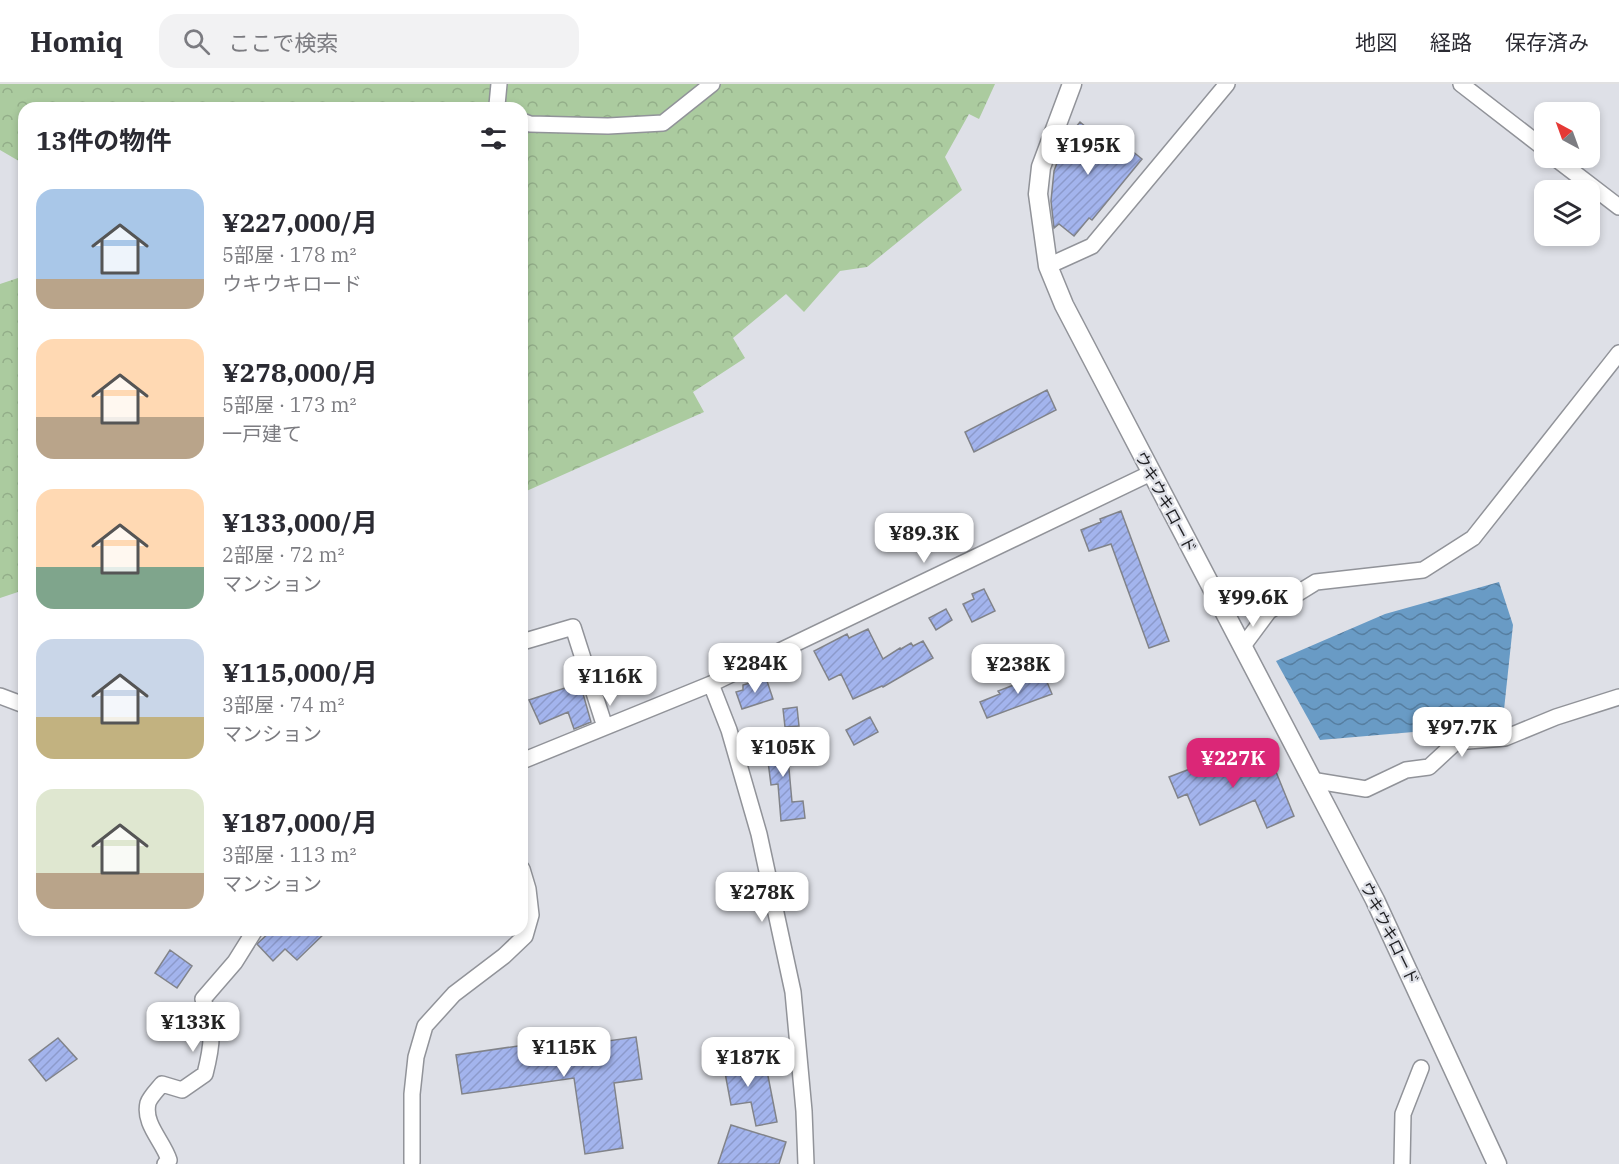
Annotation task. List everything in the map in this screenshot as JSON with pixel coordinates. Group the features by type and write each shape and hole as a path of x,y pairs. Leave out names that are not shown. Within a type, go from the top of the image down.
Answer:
{"street":[{"path":"497,102 499,84"},
{"path":"528,123 609,126 663,123 712,84"},
{"name":"ウキウキロード","path":"1072,84 1041,167 1038,194 1048,267 1064,305 1375,900 1497,1164"},
{"path":"1048,267 1092,246 1227,84"},
{"path":"1461,84 1534,140"},
{"path":"1568,168 1619,207"},
{"path":"1243,646 1269,611 1316,582 1423,570 1473,538 1619,353"},
{"path":"528,759 711,684 1151,473"},
{"path":"528,640 573,627 605,727"},
{"path":"711,684 729,730 759,834 793,992 804,1111 806,1164"},
{"path":"0,696 18,703"},
{"path":"1311,780 1366,789 1406,770 1429,767 1456,742 1505,738 1556,717 1619,697"},
{"path":"528,889 531,915 528,926"},
{"path":"165,1164 169,1160 149,1123 148,1102 162,1084 182,1090 206,1074 211,1049 211,1022 203,999 235,962 251,936"},
{"path":"412,1162 412,1094 416,1057 425,1026 454,994 504,956 525,936"},
{"path":"1402,1164 1403,1114 1421,1068"}],"green space":[{"path":"0,84 995,84 979,119 969,114 945,157 962,190 867,267 840,271 804,312 786,294 733,338 745,358 693,392 704,412 528,490 528,102 18,102 18,160 0,150"},
{"path":"18,278 18,592 0,598 0,284"}],"water":[{"path":"1499,582 1513,625 1503,719 1425,731 1320,740 1276,661 1385,614"}],"building":[{"path":"1080,122 1098,137 1105,129 1142,159 1092,220 1089,218 1074,236 1059,224 1054,228 1051,201 1054,171 1066,139"},
{"path":"1047,390 1056,410 974,452 965,432"},
{"path":"1121,511 1169,641 1149,648 1111,544 1089,551 1081,530"},
{"path":"984,589 995,611 972,622 963,604 974,599 972,594"},
{"path":"946,609 952,620 936,630 929,618"},
{"path":"868,629 883,659 911,643 913,646 923,641 933,658 883,687 853,699 841,674 829,680 814,651 847,634 849,638"},
{"path":"1042,670 1052,694 987,718 980,702 1000,694 998,691 1019,683 1018,680"},
{"path":"766,678 773,699 742,709 736,692 743,690 743,685"},
{"path":"580,683 591,722 574,729 568,712 540,724 529,700"},
{"path":"797,707 799,726 785,727 783,709"},
{"path":"870,717 878,732 854,745 846,730"},
{"path":"786,736 792,802 803,801 805,818 781,821 778,784 771,785 765,738"},
{"path":"1242,753 1246,760 1266,770 1274,767 1294,816 1267,828 1255,800 1200,825 1187,794 1178,798 1169,777 1229,754 1231,758"},
{"path":"266,936 322,936 297,960 285,949 273,961 257,944"},
{"path":"170,950 192,966 177,988 155,973"},
{"path":"607,1033 608,1041 636,1037 642,1079 614,1083 623,1148 585,1154 574,1078 462,1094 456,1055"},
{"path":"58,1038 77,1059 46,1081 29,1060"},
{"path":"735,1043 741,1076 767,1071 777,1122 756,1126 751,1102 731,1105 720,1046"},
{"path":"731,1125 786,1142 779,1164 718,1164"}]}
